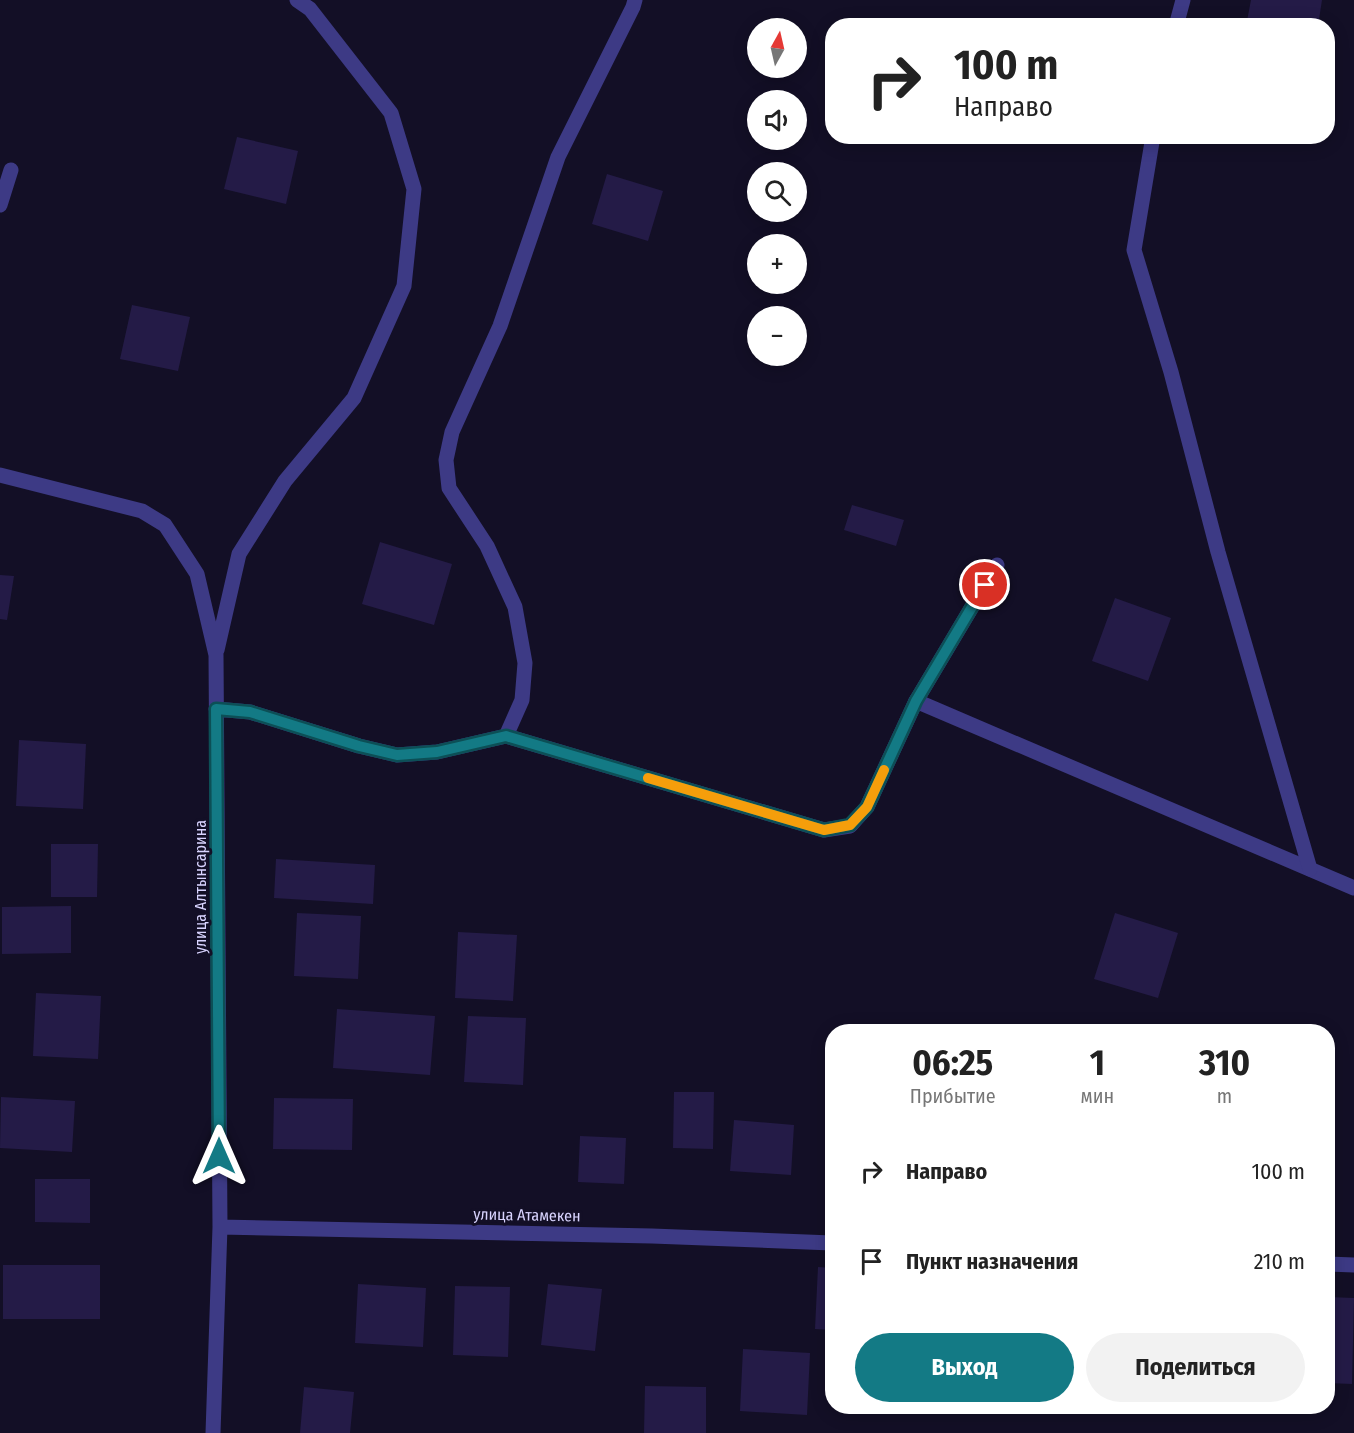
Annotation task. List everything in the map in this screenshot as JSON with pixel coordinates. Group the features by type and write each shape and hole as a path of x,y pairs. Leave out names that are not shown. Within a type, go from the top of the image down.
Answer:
{"street":[{"path":"216,655 239,554 285,481 354,398 404,286 414,189 391,114 310,9 297,0"},
{"path":"506,736 522,700 525,663 515,607 487,546 449,488 446,460 452,432 500,326 558,157 635,0"},
{"path":"1178,18 1183,0"},
{"path":"1152,144 1134,249 1171,372 1218,552 1310,869"},
{"path":"0,205 12,170"},
{"name":"улица Алтынсарина","path":"0,475 142,510 165,525 197,574 216,655 220,1227 213,1433"},
{"path":"216,709 250,712 359,746 397,755 437,752 506,736 824,830 850,825 867,807 916,701 997,565"},
{"path":"916,701 1354,888"},
{"name":"улица Атамекен","path":"220,1227 652,1236 825,1243"},
{"path":"1335,1264 1354,1265"}],"building":[{"path":"1251,0 1322,0 1319,18 1248,18"},
{"path":"237,137 298,151 286,204 224,189"},
{"path":"607,174 663,191 648,241 592,224"},
{"path":"132,305 190,317 178,371 120,359"},
{"path":"852,505 904,520 896,546 844,530"},
{"path":"380,542 452,564 434,625 362,604"},
{"path":"0,575 14,576 7,620 0,619"},
{"path":"1115,598 1171,618 1148,681 1092,661"},
{"path":"19,740 86,744 83,809 16,806"},
{"path":"51,844 98,844 97,897 51,897"},
{"path":"276,859 375,865 373,904 274,898"},
{"path":"71,906 71,953 2,954 2,907"},
{"path":"297,913 361,916 358,979 294,976"},
{"path":"1115,913 1178,933 1158,998 1094,979"},
{"path":"458,932 517,935 513,1001 455,998"},
{"path":"36,993 101,996 98,1059 33,1056"},
{"path":"337,1009 435,1016 430,1075 333,1068"},
{"path":"468,1016 526,1018 523,1085 464,1082"},
{"path":"674,1092 714,1092 713,1149 673,1148"},
{"path":"1,1097 75,1101 72,1152 0,1148"},
{"path":"274,1098 353,1099 352,1150 273,1149"},
{"path":"734,1120 794,1125 791,1175 730,1171"},
{"path":"580,1136 626,1138 624,1184 578,1182"},
{"path":"35,1179 90,1179 90,1223 35,1222"},
{"path":"3,1265 100,1265 100,1319 3,1319"},
{"path":"818,1267 825,1268 825,1330 815,1329"},
{"path":"358,1284 426,1288 423,1347 355,1343"},
{"path":"548,1284 602,1289 595,1351 541,1345"},
{"path":"455,1286 510,1287 508,1357 453,1355"},
{"path":"1335,1297 1354,1298 1352,1384 1335,1383"},
{"path":"743,1349 810,1353 807,1415 740,1411"},
{"path":"645,1386 706,1387 706,1433 644,1433"},
{"path":"304,1387 354,1392 350,1433 300,1433"}],"slow traffic":[{"path":"648,778 824,830 850,825 867,807 884,770"}],"route":[{"path":"219,1156 216,709 250,712 359,746 397,755 437,752 506,736 824,830 850,825 867,807 916,701 985,585"}]}
